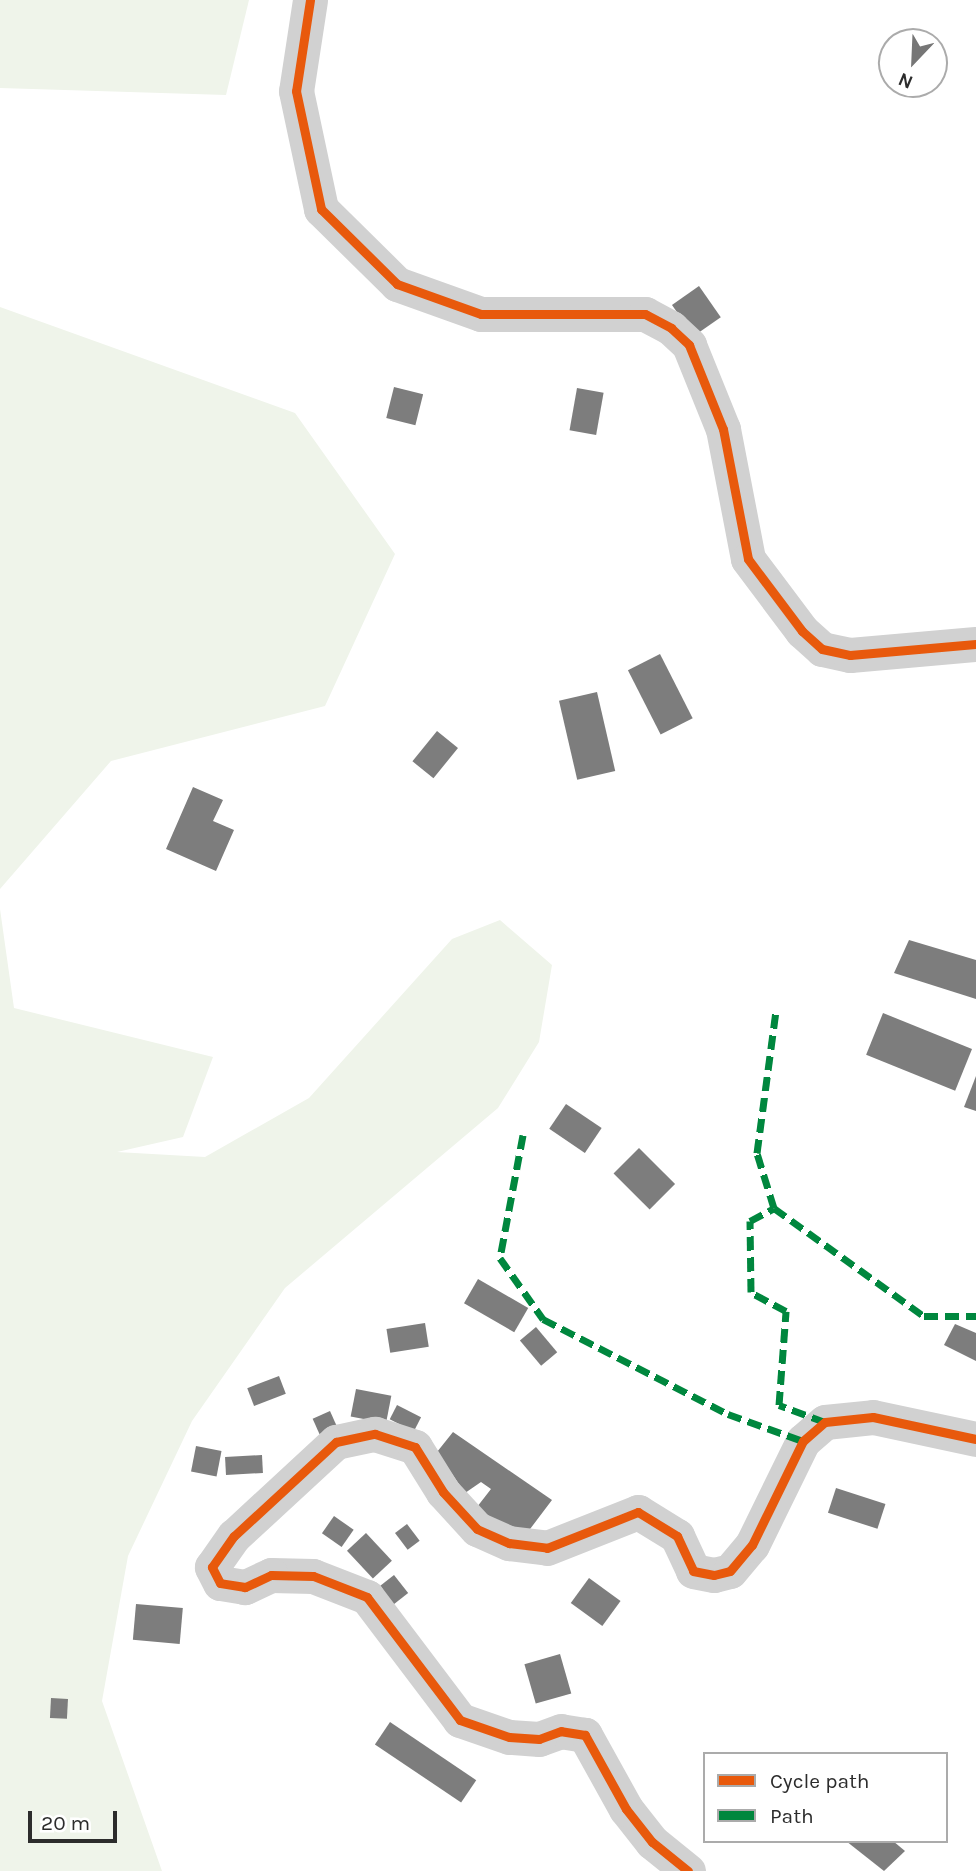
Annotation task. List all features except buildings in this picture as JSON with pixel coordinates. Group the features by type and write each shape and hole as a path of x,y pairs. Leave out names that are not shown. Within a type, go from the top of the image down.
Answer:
{"street":[{"path":"310,0 296,91 321,209 397,284 481,314 645,314 671,328 689,345 723,429 748,559 802,631 822,649 850,655 976,644"},
{"path":"688,1871 652,1842 626,1809 585,1735 561,1731 539,1739 509,1737 460,1720 367,1597 313,1576 271,1575 245,1587 219,1583 212,1567 234,1536 336,1442 375,1434 415,1447 443,1492 477,1529 509,1543 547,1548 638,1512 677,1536 693,1571 714,1575 730,1571 752,1545 803,1441 825,1422 873,1417 976,1439"}],"shaded area":[{"path":"0,0 249,0 226,95 0,88"},
{"path":"0,307 295,413 395,554 325,706 111,761 0,889"},
{"path":"0,909 14,1008 213,1057 183,1137 117,1152 205,1157 309,1098 452,939 500,920 552,965 539,1042 498,1108 285,1288 192,1421 128,1556 102,1701 162,1871 0,1871"}],"marked path":[{"path":"774,1208 757,1153 776,1010"},
{"path":"523,1135 500,1258 543,1319 728,1414 803,1441"},
{"path":"825,1422 779,1405 786,1311 751,1292 750,1221 774,1208 924,1316 976,1316"}],"cycle path":[{"path":"310,0 296,91 321,209 397,284 481,314 645,314 671,328 689,345 723,429 748,559 802,631 822,649 850,655 976,644"},
{"path":"688,1871 652,1842 626,1809 585,1735 561,1731 539,1739 509,1737 460,1720 367,1597 313,1576 271,1575 245,1587 220,1583 212,1567 234,1536 336,1442 375,1434 415,1447 443,1492 477,1529 509,1543 547,1548 638,1512 677,1536 693,1571 714,1575 730,1571 752,1545 803,1441 825,1422 873,1417 976,1439"}]}
